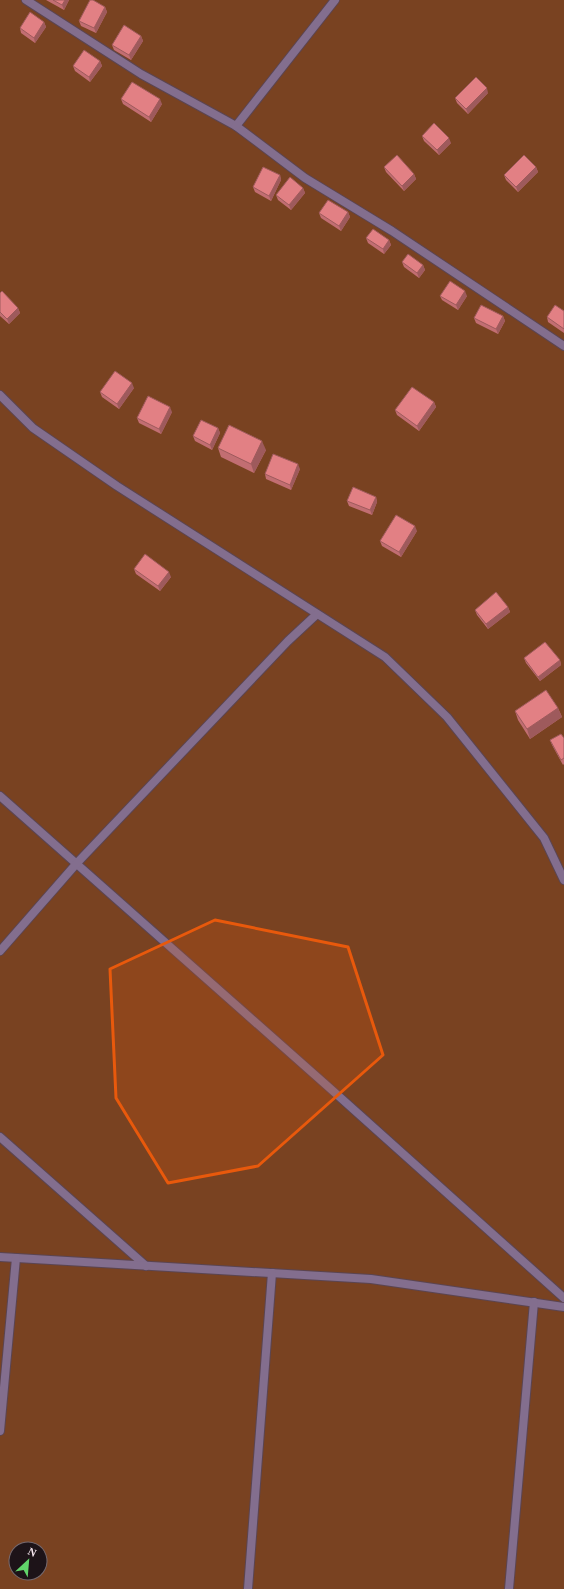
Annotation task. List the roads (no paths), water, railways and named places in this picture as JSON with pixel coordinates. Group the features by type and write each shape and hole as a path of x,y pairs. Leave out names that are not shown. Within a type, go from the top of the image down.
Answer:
{"street":[{"path":"26,0 141,74 236,126 305,178 392,231 564,346"},
{"path":"236,126 335,0"},
{"path":"0,395 34,428 117,486 384,657 447,717 544,838 564,880"},
{"path":"0,951 77,863 288,641 317,614"},
{"path":"0,796 564,1298"},
{"path":"0,1137 146,1266"},
{"path":"0,1257 371,1279 564,1307"},
{"path":"0,1430 16,1258"},
{"path":"248,1589 272,1273"},
{"path":"509,1589 534,1302"}]}
